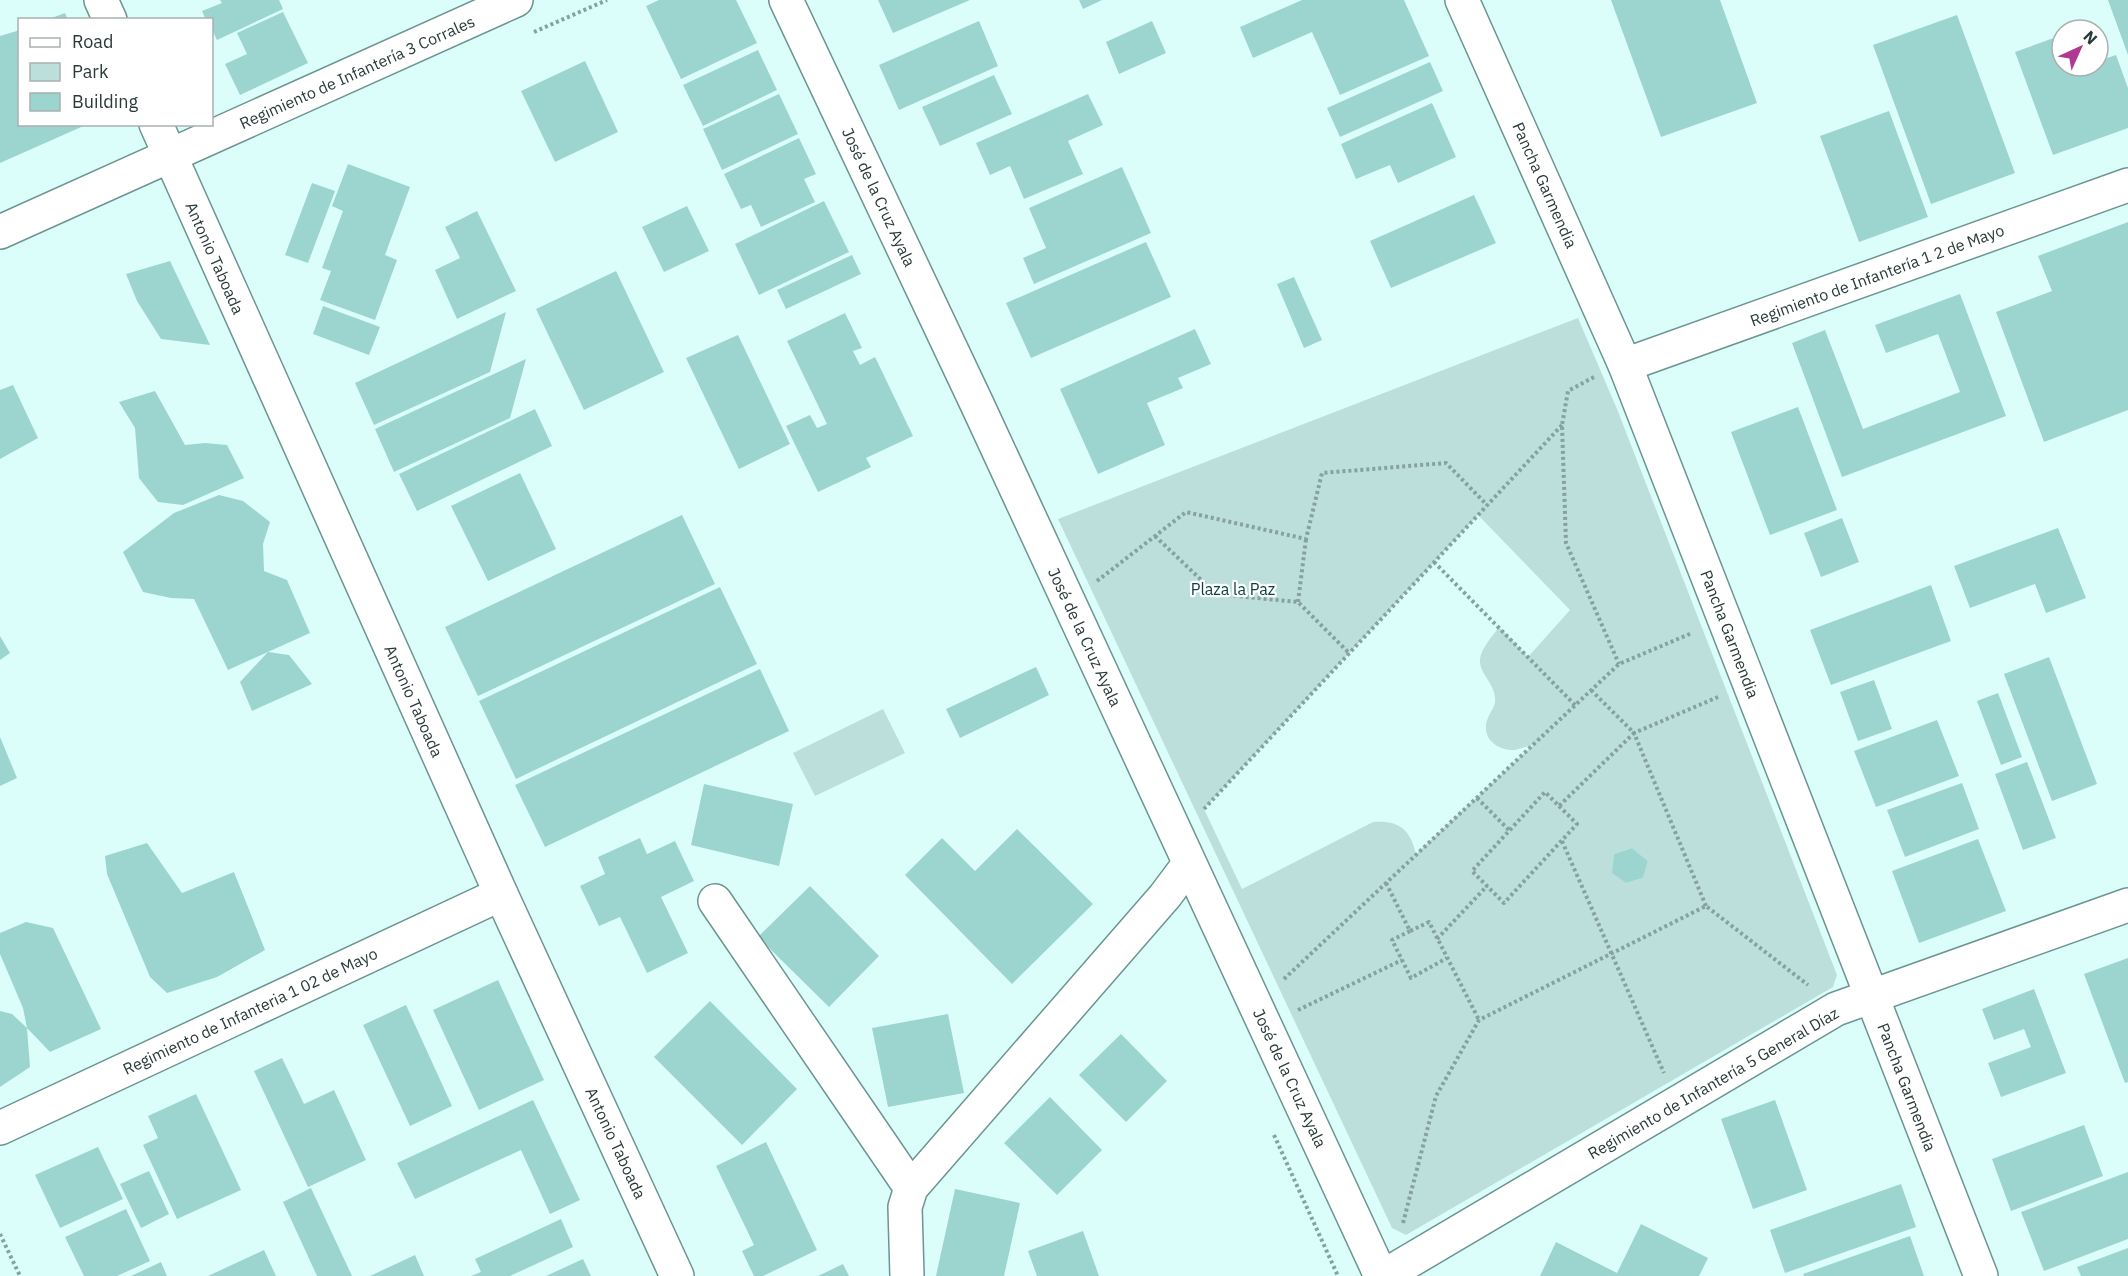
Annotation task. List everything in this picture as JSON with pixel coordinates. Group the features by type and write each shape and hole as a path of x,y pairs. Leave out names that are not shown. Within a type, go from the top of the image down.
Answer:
{"street":[{"path":"101,0 109,18"},
{"name":"Regimiento de Infantería 3 Corrales","path":"0,232 516,0"},
{"name":"José de la Cruz Ayala","path":"786,0 972,393 1382,1276"},
{"name":"Pancha Garmendia","path":"1462,0 1625,364 1981,1276"},
{"name":"Antonio Taboada","path":"157,126 501,894 677,1276"},
{"name":"Regimiento de Infantería 1 2 de Mayo","path":"1625,364 2128,185"},
{"path":"907,1276 905,1207 911,1188 1165,896 1189,864"},
{"name":"Regimiento de Infanteria 1 02 de Mayo","path":"0,1128 501,894"},
{"path":"715,901 911,1188"},
{"name":"Regimiento de Infantería 5 General Díaz","path":"1382,1276 1836,1009 2128,905"}],"path":[{"path":"1594,377 1568,391 1562,426 1566,543 1619,664"},
{"path":"1204,808 1562,426"},
{"path":"1298,602 1306,539 1322,473 1446,463 1488,505"},
{"path":"1097,581 1185,513 1306,539"},
{"path":"1155,536 1216,594 1298,602 1349,653"},
{"path":"1434,562 1575,705"},
{"path":"1284,979 1619,664 1694,632"},
{"path":"1591,690 1634,733 1706,906 1814,990"},
{"path":"1559,806 1634,733 1720,697"},
{"path":"1545,792 1559,806 1577,824 1504,903 1472,871 1545,792"},
{"path":"1477,798 1509,830"},
{"path":"1562,841 1665,1076"},
{"path":"1386,882 1410,931"},
{"path":"1437,939 1487,886"},
{"path":"1403,1223 1436,1096 1479,1020 1706,906"},
{"path":"1447,958 1411,978 1392,940 1429,922 1479,1020"},
{"path":"1298,1010 1402,960"},
{"path":"0,1234 20,1276"}],"green space":[{"name":"Plaza la Paz","path":"1578,318 1617,409 1837,975 1833,987 1406,1235 1392,1228 1058,519","holes":["1478,515 1570,610 1528,657 1499,627 1481,655 1480,664 1495,696 1495,702 1486,724 1489,738 1496,745 1510,750 1533,745 1416,854 1407,832 1402,828 1390,823 1373,822 1242,889 1204,809","1632,848 1648,861 1643,878 1626,883 1613,873 1614,854"]},
{"path":"883,709 905,753 815,796 793,753"}],"building":[{"path":"220,0 279,0 283,9 217,40 213,32 213,18 205,18 202,11 222,3"},
{"path":"659,0 736,0 757,43 681,79 646,6"},
{"path":"878,0 970,0 893,33"},
{"path":"1079,0 1102,0 1083,9"},
{"path":"1302,0 1404,0 1429,56 1340,95 1312,32 1253,58 1240,27"},
{"path":"1611,0 1720,0 1757,103 1661,137"},
{"path":"2108,0 2128,0 2128,55"},
{"path":"283,12 308,63 240,95 225,64 247,54 237,33"},
{"path":"65,13 67,18 52,18"},
{"path":"1957,15 2015,173 1931,204 1873,45"},
{"path":"979,21 998,66 899,110 879,65"},
{"path":"1152,21 1166,53 1119,74 1106,42"},
{"path":"18,31 18,126 83,126 0,163 0,36"},
{"path":"2050,39 2050,78 2110,78 2110,57 2116,55 2128,88 2128,128 2053,155 2015,52"},
{"path":"758,50 777,90 703,126 683,85"},
{"path":"585,61 618,132 555,162 521,91"},
{"path":"1430,62 1443,91 1340,137 1327,108"},
{"path":"994,75 1012,114 940,146 922,107"},
{"path":"779,94 798,134 722,170 703,129"},
{"path":"1088,94 1103,125 1068,141 1083,174 1024,199 1010,166 990,175 976,143"},
{"path":"1432,103 1456,157 1398,183 1390,165 1356,179 1341,144"},
{"path":"1889,111 1928,217 1859,242 1820,136"},
{"path":"799,138 816,174 804,179 815,202 761,227 751,205 741,209 724,174"},
{"path":"348,164 410,187 385,255 397,260 375,320 320,300 331,271 322,268 343,211 332,206"},
{"path":"1122,167 1151,233 1034,284 1023,258 1046,248 1029,208"},
{"path":"312,183 335,191 308,263 285,255"},
{"path":"1474,195 1496,243 1391,288 1370,241"},
{"path":"824,201 849,252 759,295 735,244"},
{"path":"687,206 709,251 664,272 642,227"},
{"path":"477,211 516,291 457,319 435,270 460,258 445,227"},
{"path":"2128,222 2128,410 2044,442 1996,312 2052,291 2038,256"},
{"path":"1146,242 1171,297 1031,358 1006,303"},
{"path":"852,255 861,274 786,309 777,290"},
{"path":"170,261 210,345 161,339 137,301 126,274"},
{"path":"616,271 664,372 584,410 536,309"},
{"path":"1294,277 1322,340 1304,348 1277,284"},
{"path":"1960,294 2006,416 1842,477 1792,343 1825,330 1863,429 1960,392 1938,334 1886,353 1875,325"},
{"path":"323,306 380,327 369,355 313,334"},
{"path":"506,312 490,372 374,425 355,383"},
{"path":"845,313 862,348 853,351 860,365 875,357 913,436 866,458 871,467 818,492 786,426 810,415 817,428 827,424 787,341"},
{"path":"1195,329 1211,364 1178,378 1183,388 1147,403 1165,445 1098,474 1060,389"},
{"path":"738,335 790,444 739,469 686,358"},
{"path":"526,359 510,418 394,472 375,429"},
{"path":"13,385 38,438 0,459 0,390"},
{"path":"155,391 185,445 205,443 227,445 244,478 183,505 158,502 139,478 135,428 119,402"},
{"path":"1798,407 1837,510 1770,535 1731,432"},
{"path":"535,409 552,446 417,511 399,474"},
{"path":"520,473 556,549 488,581 451,506"},
{"path":"219,495 243,501 270,522 263,544 264,571 287,580 310,633 228,670 194,599 171,598 143,592 123,552 174,513"},
{"path":"682,515 715,584 478,696 445,627"},
{"path":"1842,518 1859,562 1821,577 1804,533"},
{"path":"2058,528 2086,598 2046,613 2035,584 1970,608 1954,566"},
{"path":"1931,585 1951,641 1831,685 1810,630"},
{"path":"720,587 757,664 516,779 479,701"},
{"path":"0,636 10,653 0,660"},
{"path":"268,652 289,655 312,684 252,711 240,682"},
{"path":"2049,657 2097,784 2052,801 2004,674"},
{"path":"1036,667 1049,695 960,738 946,709"},
{"path":"760,669 789,731 545,847 515,785"},
{"path":"1874,680 1892,729 1858,741 1840,692"},
{"path":"1998,693 2022,757 2001,765 1977,701"},
{"path":"1937,720 1959,776 1876,807 1854,751"},
{"path":"0,737 17,778 0,786"},
{"path":"2027,762 2056,838 2023,850 1995,774"},
{"path":"1962,783 1979,829 1905,857 1887,810"},
{"path":"704,784 793,804 779,866 691,845"},
{"path":"1017,829 1093,904 1012,984 905,875 942,838 975,871"},
{"path":"640,838 647,854 675,841 694,881 661,897 688,953 647,973 620,917 599,926 580,886 605,874 598,857"},
{"path":"1978,839 2006,911 1919,943 1892,871"},
{"path":"147,843 182,893 234,872 265,950 217,977 167,993 150,977 107,874 105,856"},
{"path":"1632,848 1648,861 1643,878 1626,883 1612,873 1614,854"},
{"path":"810,886 879,956 829,1007 758,937"},
{"path":"26,922 53,928 101,1029 50,1052 27,1028 23,1008 0,954 0,933"},
{"path":"2128,958 2128,1082 2125,1083 2084,974"},
{"path":"498,980 544,1080 479,1110 433,1010"},
{"path":"2034,989 2066,1073 2001,1097 1988,1063 2031,1047 2024,1029 1994,1040 1982,1009"},
{"path":"710,1001 797,1089 742,1145 654,1057"},
{"path":"406,1005 452,1106 410,1126 363,1025"},
{"path":"0,1011 12,1014 27,1028 30,1067 0,1087"},
{"path":"948,1014 964,1093 888,1107 872,1028"},
{"path":"1121,1034 1167,1081 1126,1122 1079,1075"},
{"path":"282,1058 304,1104 334,1090 366,1160 308,1187 254,1071"},
{"path":"196,1094 241,1190 177,1219 143,1145 158,1138 148,1116"},
{"path":"1050,1097 1102,1150 1057,1195 1004,1143"},
{"path":"533,1100 580,1200 550,1214 521,1150 415,1199 397,1163"},
{"path":"1775,1100 1807,1190 1753,1209 1721,1119"},
{"path":"2084,1125 2103,1176 2011,1211 1992,1159"},
{"path":"766,1142 817,1250 763,1276 754,1276 742,1251 754,1245 716,1166"},
{"path":"98,1147 123,1199 60,1228 35,1175"},
{"path":"149,1171 169,1214 141,1228 120,1184"},
{"path":"2128,1172 2128,1239 2044,1271 2021,1212"},
{"path":"1901,1184 1916,1227 1785,1273 1770,1230"},
{"path":"311,1188 352,1276 317,1276 283,1202"},
{"path":"955,1189 1020,1203 1004,1276 936,1276"},
{"path":"126,1209 150,1261 117,1276 84,1276 65,1237"},
{"path":"561,1219 573,1247 510,1276 471,1276 481,1272 475,1259"},
{"path":"1641,1224 1708,1258 1699,1276 1540,1276 1556,1242 1617,1273"},
{"path":"1083,1231 1099,1276 1037,1276 1028,1251"},
{"path":"1910,1236 1924,1276 1804,1276 1803,1274"},
{"path":"2128,1248 2128,1276 2081,1276 2077,1267"},
{"path":"264,1250 276,1276 208,1276"},
{"path":"415,1255 424,1276 370,1276"},
{"path":"583,1259 591,1276 546,1276"},
{"path":"161,1262 167,1276 131,1276"},
{"path":"843,1264 849,1276 818,1276"}]}
